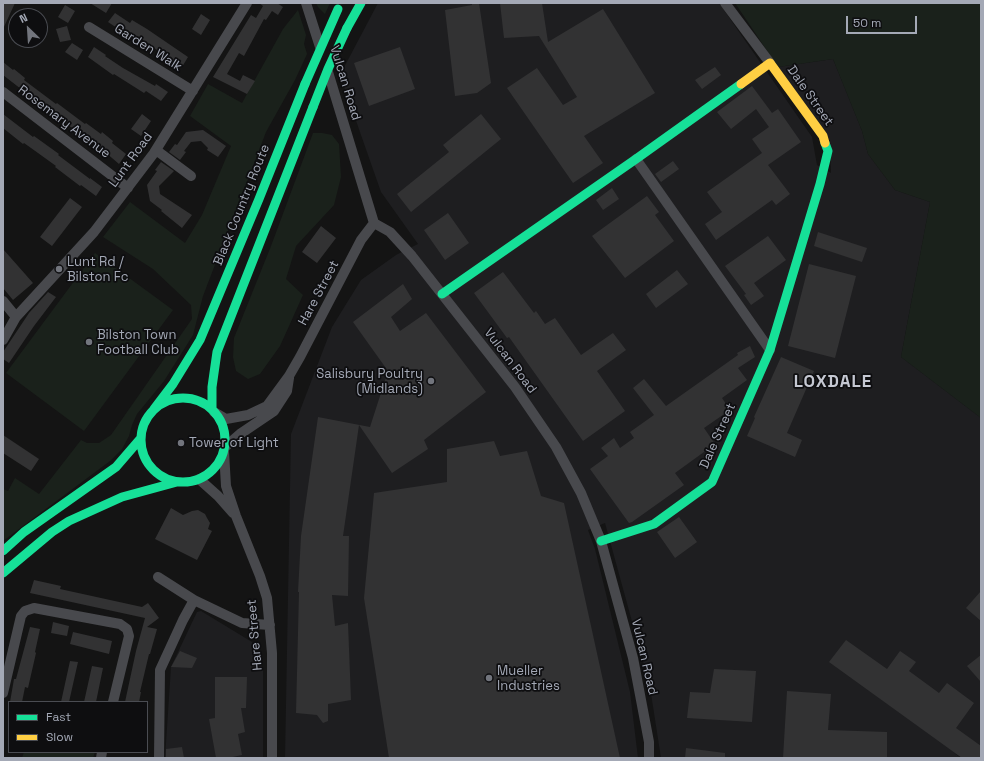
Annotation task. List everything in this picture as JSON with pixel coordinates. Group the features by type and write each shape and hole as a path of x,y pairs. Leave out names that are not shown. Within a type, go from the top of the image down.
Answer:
{"main road":[{"path":"213,410 212,387 218,352 328,69 347,28 361,3"},
{"name":"Black Country Route","path":"154,409 173,384 200,340 305,84 340,6"},
{"name":"Dale Street","path":"442,294 636,159 770,63 823,136 828,151 820,184 770,350 712,482 654,524 601,542"},
{"path":"3,573 52,532 69,521 122,497 177,482 188,482 199,479 213,470 219,463 224,450 224,430 220,420 213,410 198,401 183,398 168,401 154,409 145,422 141,438 142,451 150,467 160,476 177,482"},
{"path":"3,551 24,532 116,467 141,438"}],"street":[{"name":"Lunt Road","path":"3,340 16,317 94,232 156,150 247,3"},
{"name":"Vulcan Road","path":"306,3 374,223 390,232 412,256 515,387 556,447 581,493 601,542 633,658 649,742 649,758"},
{"path":"724,3 770,63"},
{"name":"Garden Walk","path":"89,27 193,91"},
{"name":"Rosemary Avenue","path":"3,92 128,188"},
{"path":"156,150 191,176"},
{"path":"636,159 770,350"},
{"name":"Hare Street","path":"213,410 226,419 248,415 267,406 289,376 362,240 374,223"},
{"path":"3,301 16,317"},
{"name":"Hare Street","path":"272,758 272,653 267,598 226,486 224,450 240,434 274,411 287,391 289,376"},
{"name":"Hare Street","path":"199,479 218,496 236,516"},
{"path":"158,577 194,600 242,623 270,625"},
{"path":"159,758 160,670 194,600"},
{"path":"3,693 21,616 25,611 34,608 120,624 127,629 128,636 113,701"}],"shaded area":[{"path":"316,3 330,3 325,14 318,7"},
{"path":"378,3 719,3 812,137 817,165 831,173 830,141 778,67 833,59 862,131 868,154 895,190 930,202 901,357 981,418 981,758 962,758 953,752 961,758 661,758 650,687 605,523 588,530 595,549 630,692 638,758 285,758 291,434 332,327 361,280 396,255 418,244 381,192 340,75"},
{"path":"735,3 981,3 981,418 901,357 930,202 895,190 868,154 862,131 833,59 778,67"},
{"path":"298,10 306,35 304,44 307,54 295,80 266,132 203,296 193,335 164,381 137,414 129,436 122,449 110,461 3,541 3,489 8,491 15,478 39,494 81,440 87,443 99,443 111,435 192,319 191,305 153,269 103,237 130,202 185,243 202,215 231,146 190,116 208,84 242,103 283,29"},
{"path":"313,133 332,135 339,144 341,177 334,205 296,246 286,279 303,295 280,346 260,374 248,379 236,371 233,357 234,338 271,246"},
{"name":"Bilston Town Football Club","path":"95,253 173,310 84,431 6,373"},
{"path":"201,611 252,642 259,655 263,670 263,758 165,758 171,667 197,612"},
{"path":"24,753 95,753 93,758 22,758"}],"building":[{"path":"3,3 15,3 13,8 8,8 8,18 3,29"},
{"path":"90,3 112,3 106,13"},
{"path":"259,3 277,3 283,7 278,15 272,11 266,20 264,19 244,56 239,53 227,74 240,81 243,75 255,81 247,94 213,77 251,15 256,18 263,6"},
{"path":"472,3 479,3 491,83 477,93 455,96 445,10 472,5"},
{"path":"500,3 542,3 548,42 603,9 655,93 584,136 603,163 573,183 507,88 537,68 563,105 577,97 539,36 504,38"},
{"path":"65,5 75,11 68,23 58,17"},
{"path":"115,13 130,23 132,20 147,29 188,57 182,67 138,37 121,27 120,30 108,22"},
{"path":"201,14 210,20 201,35 192,29"},
{"path":"67,26 71,40 60,42 56,29"},
{"path":"72,43 83,50 77,60 65,52"},
{"path":"94,47 123,68 155,86 156,84 168,92 161,101 146,91 144,93 114,74 113,75 88,57"},
{"path":"400,47 415,89 369,106 354,63"},
{"path":"3,62 13,70 14,69 25,78 24,80 56,104 57,103 101,134 102,132 113,141 112,143 126,154 119,164 91,140 63,122 64,121 33,98 31,100 20,91 21,89 3,75"},
{"path":"715,67 721,75 702,89 695,80"},
{"path":"752,86 772,113 778,109 801,142 768,165 790,194 776,205 772,200 716,240 705,224 722,212 707,192 762,153 752,139 769,127 756,109 731,129 717,112"},
{"path":"3,114 102,187 96,196 81,185 80,186 55,167 56,166 24,143 23,144 3,128"},
{"path":"142,114 151,121 141,136 131,129"},
{"path":"481,114 501,139 411,212 397,194 449,152 443,145"},
{"path":"203,130 226,146 218,157 207,150 208,148 201,141 191,142 184,151 186,152 180,160 169,152 175,144 177,145 186,132"},
{"path":"673,161 679,169 661,182 655,174"},
{"path":"161,162 174,171 159,186 160,194 192,215 182,228 150,201 147,185 157,171 155,170"},
{"path":"612,188 619,199 603,210 596,200"},
{"path":"647,196 659,212 655,215 674,241 625,278 592,236"},
{"path":"70,198 82,207 52,246 40,237"},
{"path":"448,213 469,243 445,260 424,230"},
{"path":"321,226 336,238 317,263 302,252"},
{"path":"818,232 867,248 862,262 814,246"},
{"path":"768,236 786,260 754,283 764,296 751,305 744,295 746,294 725,266"},
{"path":"3,249 33,283 13,300 3,288"},
{"path":"809,264 856,276 835,358 788,346"},
{"path":"677,270 688,284 656,308 646,294"},
{"path":"503,272 534,313 536,311 545,324 555,318 581,355 613,333 626,350 597,371 625,411 583,441 509,337 507,338 474,293"},
{"path":"403,284 412,299 391,317 400,331 426,313 486,392 424,440 428,449 392,473 359,425 343,536 349,536 348,596 332,595 335,626 348,623 351,700 328,704 328,721 323,723 317,715 296,713 298,592 301,536 318,417 370,427 388,371 353,322"},
{"path":"48,292 56,297 9,363 3,359 3,352 29,313"},
{"path":"750,346 755,357 738,368 747,380 722,398 730,410 704,428 715,444 675,473 684,485 629,523 590,469 608,456 601,448 614,438 620,448 634,438 630,432 654,415 633,388 644,379 666,406 738,355 737,353"},
{"path":"781,357 814,371 787,433 802,440 795,457 747,436"},
{"path":"3,435 39,459 31,471 3,453"},
{"name":"Mueller Industries","path":"494,441 500,456 527,451 541,496 564,503 620,758 389,758 364,598 374,493 447,482 447,449"},
{"path":"171,508 183,515 198,510 205,514 210,523 208,529 212,531 197,560 155,539"},
{"path":"679,517 697,542 675,558 657,532"},
{"path":"34,580 61,586 60,589 142,607 148,603 159,618 147,627 157,629 149,654 139,701 125,701 145,618 30,593"},
{"path":"981,591 981,621 966,608"},
{"path":"53,622 69,626 67,636 51,633"},
{"path":"30,627 40,629 28,688 25,687 22,701 10,701 14,679 16,679"},
{"path":"73,632 112,641 109,654 70,644"},
{"path":"846,640 887,669 900,651 916,662 909,671 939,693 947,683 974,703 956,728 981,746 981,758 962,758 829,662"},
{"path":"180,651 197,658 192,668 171,667"},
{"path":"981,655 981,682 967,666"},
{"path":"70,661 78,662 69,701 61,701"},
{"path":"92,666 103,668 96,701 84,701"},
{"path":"714,669 756,671 752,722 687,718 690,692 710,693"},
{"path":"215,677 247,677 246,708 241,708 245,732 238,734 242,755 228,758 216,758 209,719 215,718"},
{"path":"787,691 831,694 828,730 887,732 887,758 783,758"},
{"path":"182,747 184,758 166,758 166,749"},
{"path":"686,748 725,753 725,758 685,758"}],"traffic: fast":[{"path":"347,28 361,3"},
{"path":"305,84 338,9"},
{"path":"313,107 328,69 347,28"},
{"path":"154,409 173,384 200,340 305,84"},
{"path":"442,294 741,84"},
{"path":"212,409 212,387 217,352 313,107"},
{"path":"601,541 654,524 712,482 770,350 820,184 828,151 825,143"},
{"path":"183,398 199,401 213,410 222,424 225,440 222,456 213,470 199,479 183,482 167,479 153,470 144,456 141,440 144,424 153,410 167,401 183,398"},
{"path":"3,551 24,532 116,467 141,438"},
{"path":"3,573 52,532 69,521 122,497 177,482"}],"traffic: slow":[{"path":"741,84 770,63 823,136 825,143"}],"place":[{"name":"Lunt Rd / Bilston Fc","path":"59,269"},
{"name":"Bilston Town Football Club","path":"89,342"},
{"name":"Salisbury Poultry (Midlands)","path":"431,381"},
{"name":"Tower of Light","path":"181,443"},
{"name":"Mueller Industries","path":"489,678"}],"district":[{"name":"LOXDALE","path":"833,382"}]}
